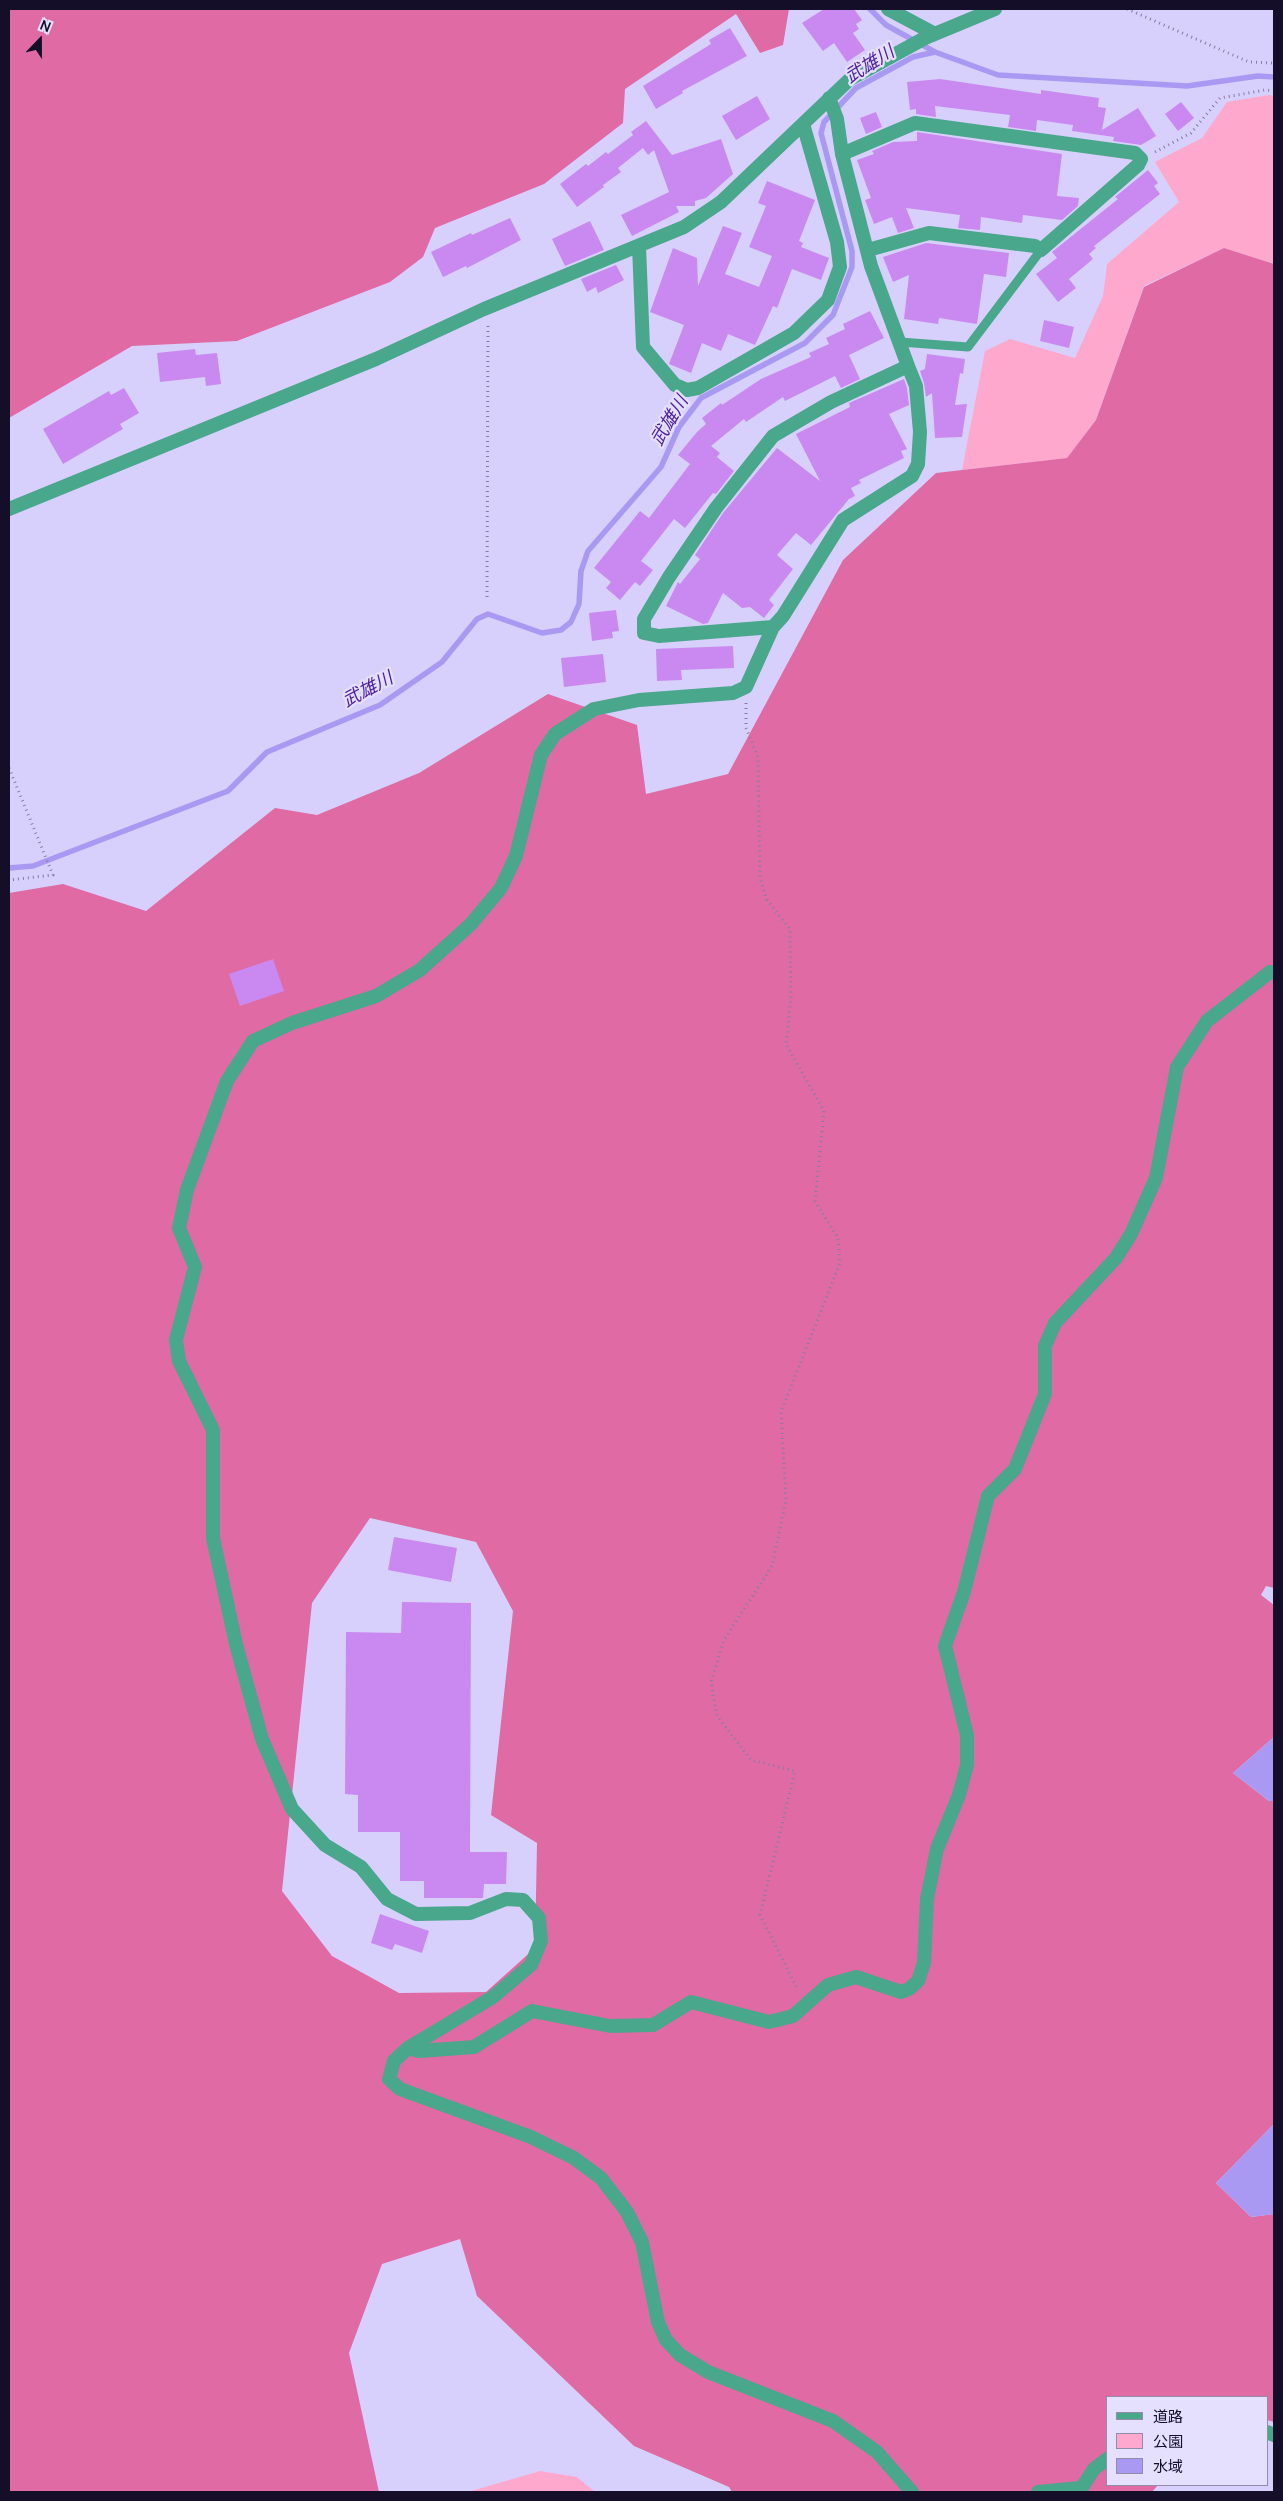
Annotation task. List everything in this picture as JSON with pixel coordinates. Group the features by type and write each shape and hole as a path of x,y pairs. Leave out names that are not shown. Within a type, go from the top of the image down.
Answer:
{"street":[{"path":"888,9 930,36"},
{"path":"9,509 376,359 484,309 684,227 721,202 850,79 903,49 995,9"},
{"path":"829,98 837,119 842,154 871,266 916,386 920,432 918,464 912,476 843,520 783,616 773,627 746,687 733,693 639,700 594,709 555,734 541,755 516,856 501,888 471,924 427,963 376,996 292,1022 254,1041 227,1081 188,1190 179,1228 195,1267 176,1340 179,1361 213,1430 213,1538 236,1644 262,1739 292,1809 325,1846 361,1867 388,1899 416,1914 470,1913 506,1899 524,1900 539,1918 541,1941 531,1964 493,1997 408,2048 394,2061 390,2078 400,2089 531,2138 574,2158 601,2178 628,2212 642,2242 658,2322 666,2340 680,2355 708,2372 833,2422 877,2452 912,2492"},
{"path":"842,154 915,123 1135,153 1142,159 1138,165 1041,250 1035,246 928,233 868,250"},
{"path":"639,246 644,347 675,385 688,390 698,388 794,333 828,300 840,267 837,242 803,124"},
{"path":"773,627 659,636 644,633 644,619 668,577 716,508 773,436 831,402 908,366"},
{"path":"408,2048 419,2051 474,2047 532,2011 610,2026 653,2025 691,2002 770,2022 792,2016 828,1985 856,1977 901,1992 909,1989 918,1981 924,1964 927,1899 937,1849 959,1795 967,1764 967,1735 945,1646 964,1592 988,1496 1015,1469 1045,1394 1045,1346 1055,1323 1116,1258 1131,1234 1142,1210 1156,1178 1177,1067 1208,1021 1270,972"},
{"path":"1038,2492 1079,2490 1094,2469 1106,2460"}],"lane":[{"path":"900,342 968,347 1041,250"}],"path":[{"path":"1127,9 1249,62 1274,63"},
{"path":"1142,159 1190,133 1220,98 1264,90 1274,91"},
{"path":"484,309 489,330 487,597"},
{"path":"746,687 746,728 758,757 760,878 766,900 790,929 791,999 786,1044 824,1111 815,1201 838,1238 840,1263 780,1412 786,1500 772,1566 724,1640 711,1682 717,1716 751,1760 795,1771 760,1915 801,1994 792,2016"},
{"path":"9,768 53,876 9,880"}],"green space":[{"path":"1269,95 1274,96 1274,264 1224,248 1144,286 1096,420 1067,458 962,470 985,351 1010,339 1075,358 1103,296 1107,264 1179,202 1155,162 1202,138 1227,102"},
{"path":"540,2471 577,2477 595,2492 468,2492"}],"shaded area":[{"path":"9,9 789,9 783,45 760,53 736,14 625,89 623,123 544,184 435,228 423,257 390,282 237,341 132,346 9,418"},
{"path":"1224,248 1274,264 1274,1588 1266,1586 1261,1595 1274,1605 1274,1737 1233,1773 1269,1801 1274,1801 1274,2124 1216,2183 1251,2217 1274,2214 1274,2422 1268,2420 1268,2396 1106,2396 1106,2486 1157,2486 1152,2492 732,2492 729,2487 634,2446 477,2296 460,2239 382,2264 349,2353 379,2492 9,2492 9,893 63,884 146,911 275,808 317,815 419,773 548,694 637,725 646,794 728,774 843,560 936,473 1067,458 1096,420 1144,287","holes":["370,1518 476,1542 513,1611 491,1815 537,1843 535,1948 486,1992 399,1993 332,1956 282,1891 312,1603"]}],"water":[{"path":"1274,1737 1274,1801 1269,1801 1233,1773"},
{"path":"1274,2124 1274,2214 1251,2217 1216,2183"}],"building":[{"path":"824,9 854,9 862,20 856,24 859,29 853,33 865,50 847,62 834,43 823,51 802,23"},
{"path":"730,28 747,56 682,91 683,93 656,109 643,86 711,44 709,40"},
{"path":"940,79 1041,94 1041,90 1099,98 1098,107 1106,108 1102,130 1138,108 1156,136 1141,145 1113,141 1114,137 1072,131 1073,125 1037,120 1036,131 1008,127 1010,115 935,106 936,117 916,114 916,109 910,110 907,82"},
{"path":"757,96 770,119 736,140 722,116"},
{"path":"1181,102 1194,118 1178,131 1165,114"},
{"path":"876,112 882,127 866,134 860,118"},
{"path":"646,121 672,155 721,139 733,174 706,198 695,201 695,206 676,206 679,212 632,236 621,215 669,192 654,150 648,155 643,148 618,168 621,172 577,207 560,184 586,164 588,166 606,152 608,154 633,135 631,132"},
{"path":"917,132 1062,154 1057,196 1079,198 1078,206 1062,220 1023,215 1022,223 981,217 980,230 958,228 960,215 906,208 914,228 898,233 892,217 874,224 865,200 871,198 857,160 874,154 872,151 893,142 917,141"},
{"path":"1148,170 1158,183 1154,186 1160,194 1094,246 1096,248 1089,254 1093,259 1069,279 1076,288 1058,302 1036,274 1057,258 1052,252 1118,199 1115,197"},
{"path":"767,181 815,200 799,241 803,243 801,247 829,258 821,280 792,269 777,308 773,306 755,345 728,334 721,351 702,343 691,373 669,364 684,325 650,312 673,248 697,258 698,286 723,226 742,233 725,274 759,287 772,256 749,247 766,206 758,203"},
{"path":"510,218 521,240 467,268 466,266 443,277 431,252 471,233 472,235"},
{"path":"590,221 604,250 565,266 552,239"},
{"path":"926,243 1009,253 1006,277 984,274 977,324 939,318 938,324 904,319 909,275 893,282 883,257"},
{"path":"616,265 624,280 598,293 596,287 587,292 581,279"},
{"path":"870,311 884,338 849,355 860,379 841,388 835,376 785,401 783,397 746,422 744,419 711,446 720,453 717,457 734,471 716,494 713,493 685,528 674,519 641,561 653,570 640,586 635,582 620,600 606,588 611,582 594,568 640,511 649,518 690,464 678,455 706,424 702,418 721,403 722,405 761,379 811,357 809,353 829,344 826,338 845,329 843,324"},
{"path":"1044,320 1074,327 1069,348 1040,341"},
{"path":"195,349 196,355 217,353 221,384 206,386 205,377 160,382 157,353"},
{"path":"927,354 965,359 963,374 960,373 955,405 967,404 962,437 935,438 932,393 926,397 920,371 925,369"},
{"path":"904,379 909,405 889,414 907,449 901,451 904,458 859,480 861,483 851,488 855,496 849,499 811,545 796,533 777,555 793,569 769,600 774,605 764,618 750,607 742,608 723,593 708,623 703,624 666,606 678,582 680,584 700,559 695,555 723,513 777,448 820,481 796,434 850,407 849,403"},
{"path":"124,388 139,413 120,424 123,429 63,464 43,429 109,391 111,395"},
{"path":"616,610 619,631 612,632 613,638 592,641 589,613"},
{"path":"733,646 734,668 681,670 682,680 657,681 656,649"},
{"path":"603,654 606,682 564,687 561,658"},
{"path":"273,959 284,991 240,1006 229,974"},
{"path":"394,1537 457,1548 451,1582 388,1570"},
{"path":"402,1602 471,1603 470,1852 507,1852 506,1884 484,1884 483,1898 424,1898 424,1881 400,1881 400,1832 358,1832 358,1795 345,1794 346,1632 401,1633"},
{"path":"380,1914 429,1931 422,1953 395,1944 392,1950 371,1943"}],"waterway":[{"name":"武雄川","path":"870,9 886,25 935,52 998,75 1187,86 1258,76 1274,77"},
{"name":"武雄川","path":"9,868 33,866 228,791 267,752 380,705 442,662 477,619 488,614 542,633 561,630 571,622 579,604 581,571 588,551 661,467 679,427 701,398 805,343 833,315 852,267 852,251 821,133 824,122 856,88 913,57 935,52"}]}
